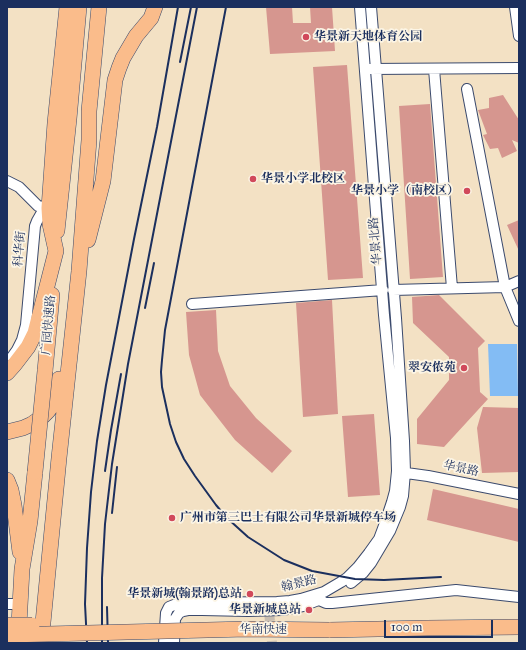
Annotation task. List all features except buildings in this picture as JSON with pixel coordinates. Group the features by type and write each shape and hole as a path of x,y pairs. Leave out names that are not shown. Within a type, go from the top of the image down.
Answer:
{"highway":[{"path":"7,373 16,364 28,347 35,333 56,251 50,224 49,208 52,157 67,7"},
{"name":"广园快速路","path":"18,643 14,604 22,569 30,521 79,7"},
{"name":"广园快速路","path":"41,643 79,271 89,140 89,111 99,7"},
{"path":"79,271 104,181 115,80 118,68 136,36 151,18 155,7"},
{"path":"7,432 23,428 42,417 50,408 56,396 81,148 89,111"},
{"path":"7,480 14,504 22,569"},
{"path":"7,625 150,624 208,625 247,629"},
{"name":"华南快速","path":"7,635 247,629 329,630 519,627"}],"street":[{"name":"华景北路","path":"360,7 364,70 396,438 401,472"},
{"name":"华景北路","path":"371,7 404,441 401,472"},
{"path":"515,7 519,36"},
{"path":"434,68 452,288"},
{"path":"364,70 519,68"},
{"path":"467,89 505,287 519,321"},
{"path":"7,181 19,187 38,206 49,208"},
{"name":"科华街","path":"7,363 18,350 26,325 35,226 41,214 49,208"},
{"path":"393,290 505,287 519,281"},
{"path":"192,304 383,290"},
{"name":"华景路","path":"401,472 519,494"},
{"name":"翰景路","path":"164,643 166,612 169,607 179,603 291,609 318,597 347,578 358,567 379,539 391,508 401,472"},
{"path":"318,597 326,603 332,603 456,590 519,597"},
{"name":"翰景路","path":"174,643 175,619 179,613 183,611 269,607"}],"water":[{"path":"488,344 517,344 518,396 490,396"}],"tunnel":[{"path":"269,611 272,643"}],"railway":[{"path":"87,643 85,604 87,548 91,492 97,441 106,385 157,127 178,7"},
{"path":"180,62 191,7"},
{"path":"102,643 102,578 105,524 112,464 128,364 197,7"},
{"path":"226,7 165,330 161,372 162,387 170,424 176,442 184,459 195,476 227,518 248,537 284,560 312,571 355,579 384,580 441,577"},
{"path":"145,308 154,263"},
{"path":"105,471 121,374"},
{"path":"112,513 117,467"},
{"path":"107,607 108,643"}],"place":[{"name":"华景新天地体育公园","path":"306,37"},
{"name":"华景小学北校区","path":"253,179"},
{"name":"华景小学（南校区）","path":"467,191"},
{"name":"翠安侬苑","path":"464,368"},
{"name":"广州市第三巴士有限公司华景新城停车场","path":"172,518"},
{"name":"华景新城(翰景路)总站","path":"250,594"},
{"name":"华景新城总站","path":"309,610"}]}
